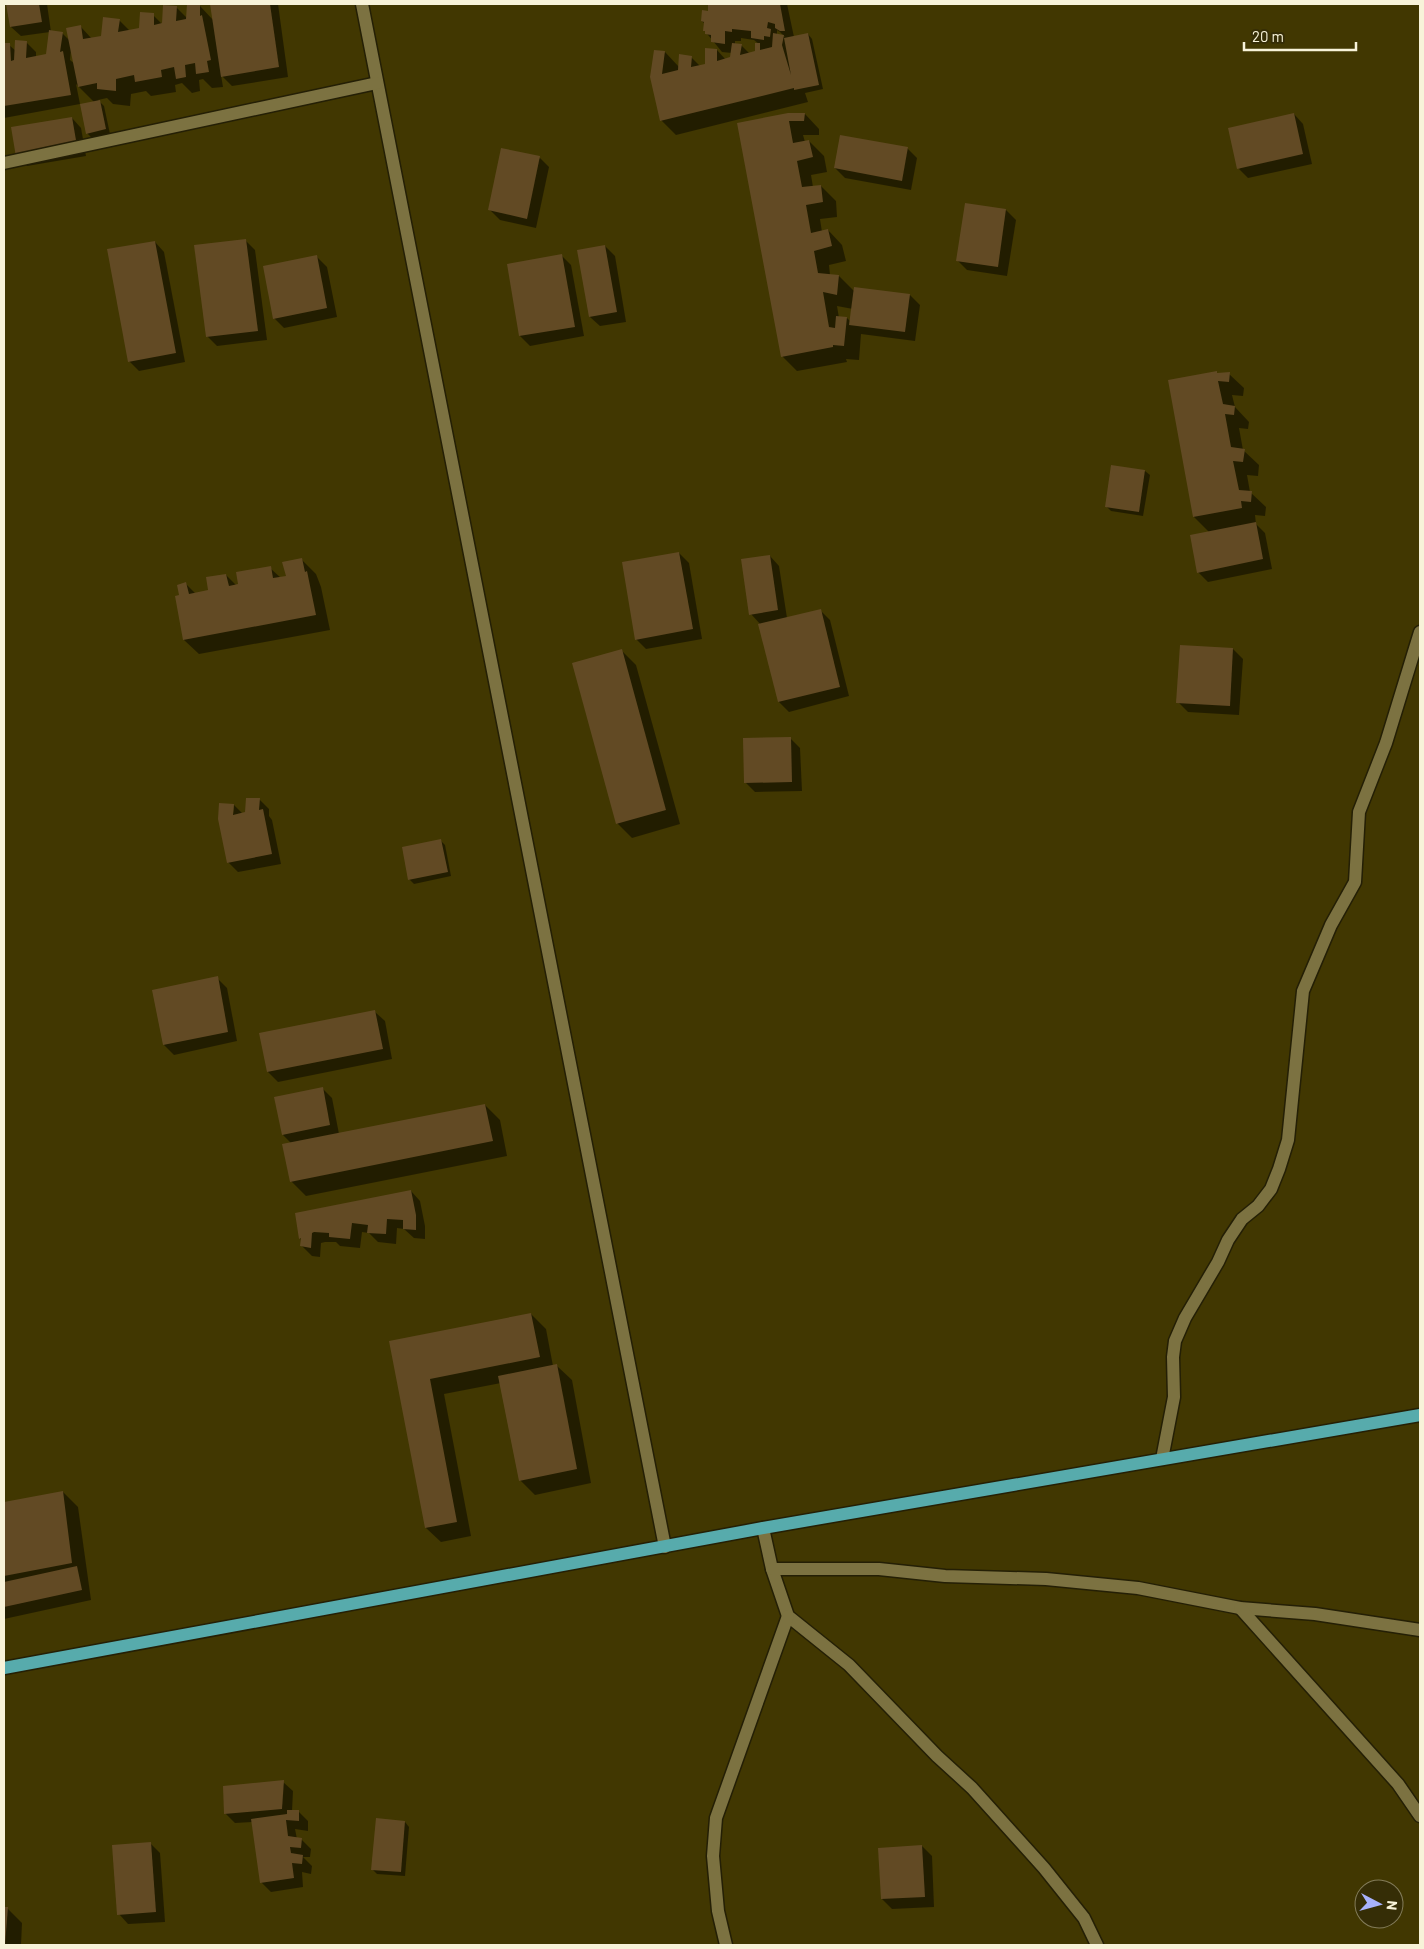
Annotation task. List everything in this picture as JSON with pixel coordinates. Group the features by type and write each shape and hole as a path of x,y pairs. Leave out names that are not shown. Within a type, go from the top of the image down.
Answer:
{"main road":[{"path":"4,1668 763,1528 1420,1415"}],"street":[{"path":"362,4 665,1547"},
{"path":"4,163 377,83"},
{"path":"1162,1459 1174,1397 1172,1357 1175,1341 1185,1318 1218,1262 1228,1240 1242,1219 1258,1206 1271,1189 1280,1169 1288,1140 1303,991 1331,925 1355,882 1359,812 1391,727 1420,632"},
{"path":"763,1528 772,1569 788,1616 849,1665 937,1756 972,1788 1044,1868 1084,1918 1097,1945"},
{"path":"772,1569 878,1568 945,1576 1046,1579 1138,1588 1240,1608 1315,1614 1420,1630"},
{"path":"1240,1608 1398,1784 1420,1816"},
{"path":"726,1945 718,1911 713,1856 716,1818 788,1616"}],"building":[{"path":"6,4 39,4 42,22 10,27"},
{"path":"187,4 200,5 200,16 202,15 211,60 207,61 209,72 196,74 195,63 185,65 186,77 176,79 174,67 161,70 162,77 135,82 134,75 116,79 116,91 97,89 97,83 78,87 66,28 81,25 83,39 101,36 103,17 120,19 118,32 139,28 140,12 154,13 154,25 162,23 163,5 177,6 176,21 186,19"},
{"path":"210,4 270,4 279,67 221,77"},
{"path":"708,4 780,4 785,31 780,31 775,28 775,24 768,22 767,28 771,29 770,37 764,36 764,40 751,38 751,31 732,29 732,32 725,31 725,44 711,42 711,35 705,34 705,31 703,31 704,22 701,21 702,10 708,11"},
{"path":"49,30 63,32 60,52 63,51 71,95 4,106 4,43 10,43 11,61 14,60 15,40 27,41 26,58 46,54"},
{"path":"773,33 784,35 782,45 791,75 784,38 808,33 819,85 794,90 794,88 660,121 650,77 654,50 665,51 662,74 678,70 679,54 692,56 691,67 705,64 705,48 717,49 717,61 730,57 732,43 742,44 740,55 755,51 755,43 760,43 760,50 772,47"},
{"path":"100,100 106,129 86,134 80,104"},
{"path":"788,113 805,113 804,121 789,121 793,143 809,140 813,157 797,161 802,187 821,185 823,202 806,205 811,233 828,229 832,246 814,251 818,273 839,275 837,295 823,292 829,327 835,328 836,316 847,317 844,346 833,345 833,347 781,357 737,123"},
{"path":"1294,113 1303,154 1237,169 1228,128"},
{"path":"72,117 77,146 16,157 11,127"},
{"path":"840,135 908,147 902,181 834,168"},
{"path":"501,148 540,156 527,219 488,210"},
{"path":"965,203 1006,209 998,267 956,261"},
{"path":"246,239 258,331 206,337 194,245"},
{"path":"155,241 176,353 128,362 107,249"},
{"path":"605,245 617,312 589,317 577,250"},
{"path":"562,254 575,327 519,336 507,264"},
{"path":"317,255 327,308 273,319 263,266"},
{"path":"854,287 910,294 905,332 849,325"},
{"path":"1217,371 1217,373 1230,372 1229,382 1218,381 1223,404 1235,406 1234,415 1225,414 1231,447 1245,449 1243,462 1233,461 1239,490 1252,491 1251,502 1241,501 1242,508 1193,517 1168,380"},
{"path":"1111,465 1145,470 1139,512 1105,507"},
{"path":"1256,522 1263,559 1197,573 1190,535"},
{"path":"679,552 693,629 635,640 622,562"},
{"path":"770,555 778,610 749,615 741,559"},
{"path":"302,558 305,572 307,571 316,615 183,640 175,596 179,595 177,585 186,582 189,594 208,590 206,577 226,574 229,586 238,584 236,572 271,566 273,578 286,576 282,562"},
{"path":"821,609 840,687 778,702 758,624"},
{"path":"1180,645 1233,648 1230,706 1176,703"},
{"path":"622,649 666,810 616,824 572,663"},
{"path":"791,737 792,782 744,783 743,738"},
{"path":"246,798 260,798 259,810 263,809 272,854 227,863 218,819 219,803 234,804 233,815 245,812"},
{"path":"441,839 448,872 408,880 402,847"},
{"path":"218,976 228,1032 163,1045 152,990"},
{"path":"375,1010 383,1049 267,1072 259,1033"},
{"path":"323,1087 330,1125 282,1135 274,1097"},
{"path":"485,1104 493,1141 290,1182 282,1144"},
{"path":"411,1190 416,1215 416,1230 403,1229 403,1220 387,1219 386,1234 367,1233 368,1225 352,1223 350,1239 329,1237 329,1233 314,1232 312,1233 311,1248 300,1246 301,1238 299,1239 295,1213"},
{"path":"531,1313 540,1357 430,1379 457,1522 425,1528 389,1341"},
{"path":"557,1364 577,1469 519,1481 498,1376"},
{"path":"63,1491 72,1563 4,1576 4,1502"},
{"path":"77,1566 82,1590 4,1607 4,1582"},
{"path":"284,1780 282,1809 224,1814 223,1786"},
{"path":"287,1810 299,1810 299,1821 286,1820 288,1836 302,1838 301,1848 290,1847 291,1853 303,1855 302,1864 292,1863 294,1878 260,1883 251,1819 287,1814"},
{"path":"376,1818 405,1821 401,1872 371,1870"},
{"path":"151,1842 156,1912 117,1915 112,1845"},
{"path":"922,1845 925,1897 881,1899 878,1848"},
{"path":"4,1907 8,1907 5,1945 4,1945"}]}
